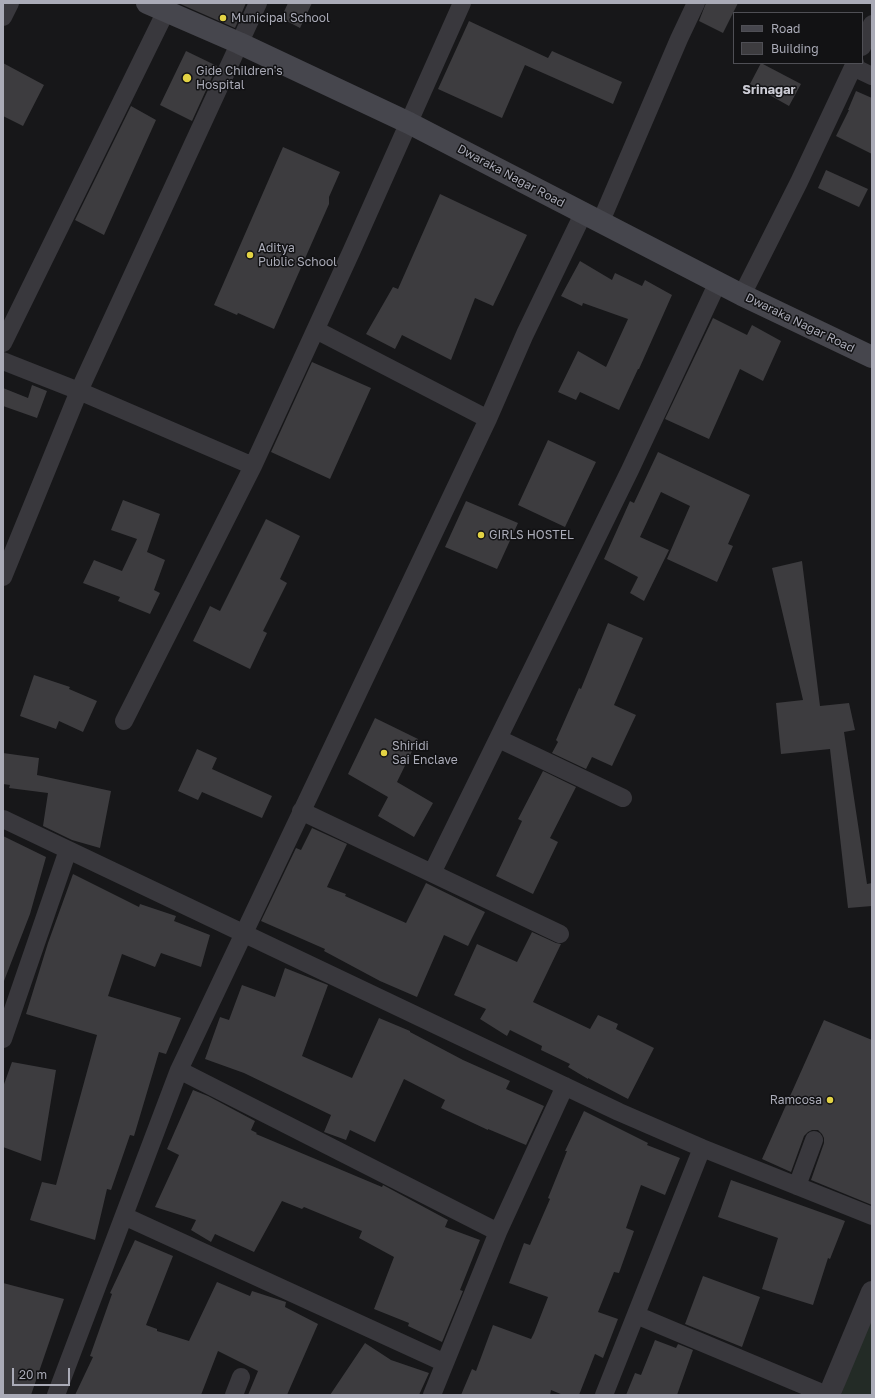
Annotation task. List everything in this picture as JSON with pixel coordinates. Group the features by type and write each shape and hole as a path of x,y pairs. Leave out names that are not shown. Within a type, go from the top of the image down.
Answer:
{"main road":[{"name":"Dwaraka Nagar Road","path":"156,7 409,123 742,295 872,357"}],"street":[{"path":"3,17 10,3"},
{"path":"3,577 8,548 258,3"},
{"path":"124,721 253,466 316,330 462,3"},
{"path":"56,1395 179,1070 488,419 525,334 592,217 696,3"},
{"path":"3,343 156,7"},
{"path":"863,44 872,24"},
{"path":"742,295 799,182 854,65 872,76"},
{"path":"432,873 627,477 718,282"},
{"path":"316,330 488,419"},
{"path":"3,361 79,391 253,466"},
{"path":"499,738 623,798"},
{"path":"302,811 560,934"},
{"path":"3,819 565,1086 702,1148 872,1216"},
{"path":"3,1038 68,850"},
{"path":"179,1070 498,1232"},
{"path":"432,1395 498,1232 565,1086"},
{"path":"797,1186 814,1140"},
{"path":"604,1395 702,1148"},
{"path":"124,1216 445,1363"},
{"path":"636,1315 828,1395 872,1292"},
{"path":"234,1395 241,1377"}],"shaded area":[{"path":"872,1317 872,1395 841,1395 852,1364"}],"building":[{"name":"Municipal School","path":"178,3 246,3 235,28"},
{"path":"288,3 312,3 300,28 281,18"},
{"path":"706,3 738,3 723,33 699,21"},
{"path":"469,21 548,58 552,51 622,82 613,104 525,65 502,118 438,89"},
{"path":"186,51 217,66 192,121 160,105"},
{"path":"3,63 44,85 23,126 3,116"},
{"path":"760,64 763,64 801,84 789,106 750,84"},
{"path":"856,91 872,98 872,154 836,136 849,110"},
{"path":"131,106 156,120 104,235 75,220"},
{"name":"Aditya Public School","path":"283,147 340,172 329,197 329,204 274,329 238,313 237,315 214,305"},
{"path":"826,170 868,189 859,207 818,188"},
{"path":"440,194 527,235 493,306 475,298 451,360 402,335 395,349 366,334 393,287 398,289"},
{"path":"580,261 612,280 615,273 642,286 645,280 672,295 619,410 580,392 576,400 558,392 578,351 606,367 628,319 583,303 582,306 561,296"},
{"path":"713,318 747,335 752,325 781,341 763,381 740,369 709,439 665,419"},
{"path":"312,362 371,388 330,479 271,452"},
{"path":"32,385 47,391 37,418 3,406 3,388 28,398"},
{"path":"548,440 596,462 565,527 518,505"},
{"path":"658,452 750,495 728,544 733,546 717,582 667,559 690,506 661,492 640,537 669,550 644,601 630,593 638,577 604,559 630,501 634,503"},
{"path":"123,500 160,514 147,552 165,560 154,590 160,593 150,614 118,601 120,597 83,583 94,560 122,571 137,539 111,530"},
{"name":"GIRLS HOSTEL","path":"466,501 518,523 497,569 445,547"},
{"path":"266,519 300,536 280,579 287,583 263,631 267,633 250,669 193,641 210,606 220,611"},
{"path":"802,561 820,706 849,703 855,730 844,732 867,884 872,883 872,906 848,908 830,749 781,754 776,703 803,700 772,568"},
{"path":"608,623 643,638 614,705 636,715 612,766 592,757 586,769 552,753 558,742 556,740 579,688 581,689"},
{"path":"34,675 70,687 69,689 97,701 83,732 59,721 56,729 20,716"},
{"name":"Shiridi Sai Enclave","path":"375,718 418,739 397,782 433,803 414,837 378,816 388,797 348,774"},
{"path":"197,749 217,758 212,769 272,796 262,818 202,792 198,800 178,791"},
{"path":"3,753 39,758 37,775 111,791 100,848 72,840 43,826 48,793 9,788 10,785 3,784"},
{"path":"543,771 576,787 550,838 558,842 533,894 496,876 522,821 518,819"},
{"path":"312,828 347,844 327,887 346,894 345,896 406,923 426,883 485,912 468,946 444,935 417,997 380,981 324,951 325,949 261,921 296,848 301,850"},
{"path":"3,836 46,857 30,914 4,981 3,981"},
{"path":"73,874 139,907 140,904 176,916 174,921 210,935 201,967 161,953 155,967 122,954 108,996 181,1018 166,1054 159,1052 134,1136 130,1135 111,1190 107,1189 95,1240 30,1220 42,1182 56,1185 97,1035 26,1014 48,943"},
{"path":"532,932 561,944 533,1002 590,1029 598,1015 618,1024 616,1029 654,1048 628,1099 568,1067 570,1064 541,1050 542,1046 510,1030 507,1036 480,1019 486,1009 454,995 477,944 517,962"},
{"path":"285,968 328,985 302,1056 352,1078 379,1018 410,1031 463,1060 510,1081 506,1089 544,1106 526,1145 488,1130 441,1108 445,1100 404,1079 375,1142 350,1130 346,1140 324,1132 331,1115 244,1073 205,1059 220,1017 229,1020 242,985 275,997"},
{"name":"Ramcosa","path":"824,1020 872,1040 872,1205 811,1180 824,1143 824,1138 818,1130 812,1130 804,1136 791,1172 762,1159"},
{"path":"12,1062 56,1070 41,1161 3,1147 3,1087"},
{"path":"193,1090 208,1096 255,1121 251,1130 257,1133 256,1134 382,1187 383,1185 448,1220 445,1227 480,1240 460,1290 463,1291 442,1342 408,1326 409,1323 374,1309 394,1257 359,1238 362,1231 304,1207 302,1209 282,1201 254,1252 215,1234 211,1242 191,1230 196,1220 155,1207 179,1155 167,1149"},
{"path":"584,1111 648,1143 647,1145 680,1158 665,1195 641,1185 626,1228 634,1231 619,1273 614,1272 598,1312 618,1319 603,1358 595,1354 579,1395 563,1395 551,1390 550,1395 461,1395 472,1369 476,1371 493,1325 531,1339 534,1333 548,1297 509,1283 524,1243 530,1245 550,1199 548,1198 567,1151 565,1151"},
{"path":"731,1180 845,1221 830,1259 828,1258 813,1305 762,1289 778,1238 718,1217"},
{"path":"135,1240 173,1256 146,1325 157,1329 157,1331 189,1341 217,1282 250,1296 252,1291 286,1302 285,1307 318,1324 287,1395 248,1395 258,1371 218,1351 201,1395 75,1395 93,1357 90,1356 112,1294 110,1293"},
{"path":"703,1276 760,1297 742,1347 685,1324"},
{"path":"3,1283 64,1299 31,1395 3,1395"},
{"path":"655,1340 676,1348 678,1344 693,1350 677,1395 626,1395 635,1373 641,1375"},
{"path":"365,1343 391,1360 429,1373 419,1395 330,1395"}],"place":[{"name":"Municipal School","path":"223,18"},
{"name":"Gide Children's Hospital","path":"187,78"},
{"name":"Aditya Public School","path":"250,255"},
{"name":"GIRLS HOSTEL","path":"481,535"},
{"name":"Shiridi Sai Enclave","path":"384,753"},
{"name":"Ramcosa","path":"830,1100"}],"district":[{"name":"Srinagar","path":"769,90"}]}
